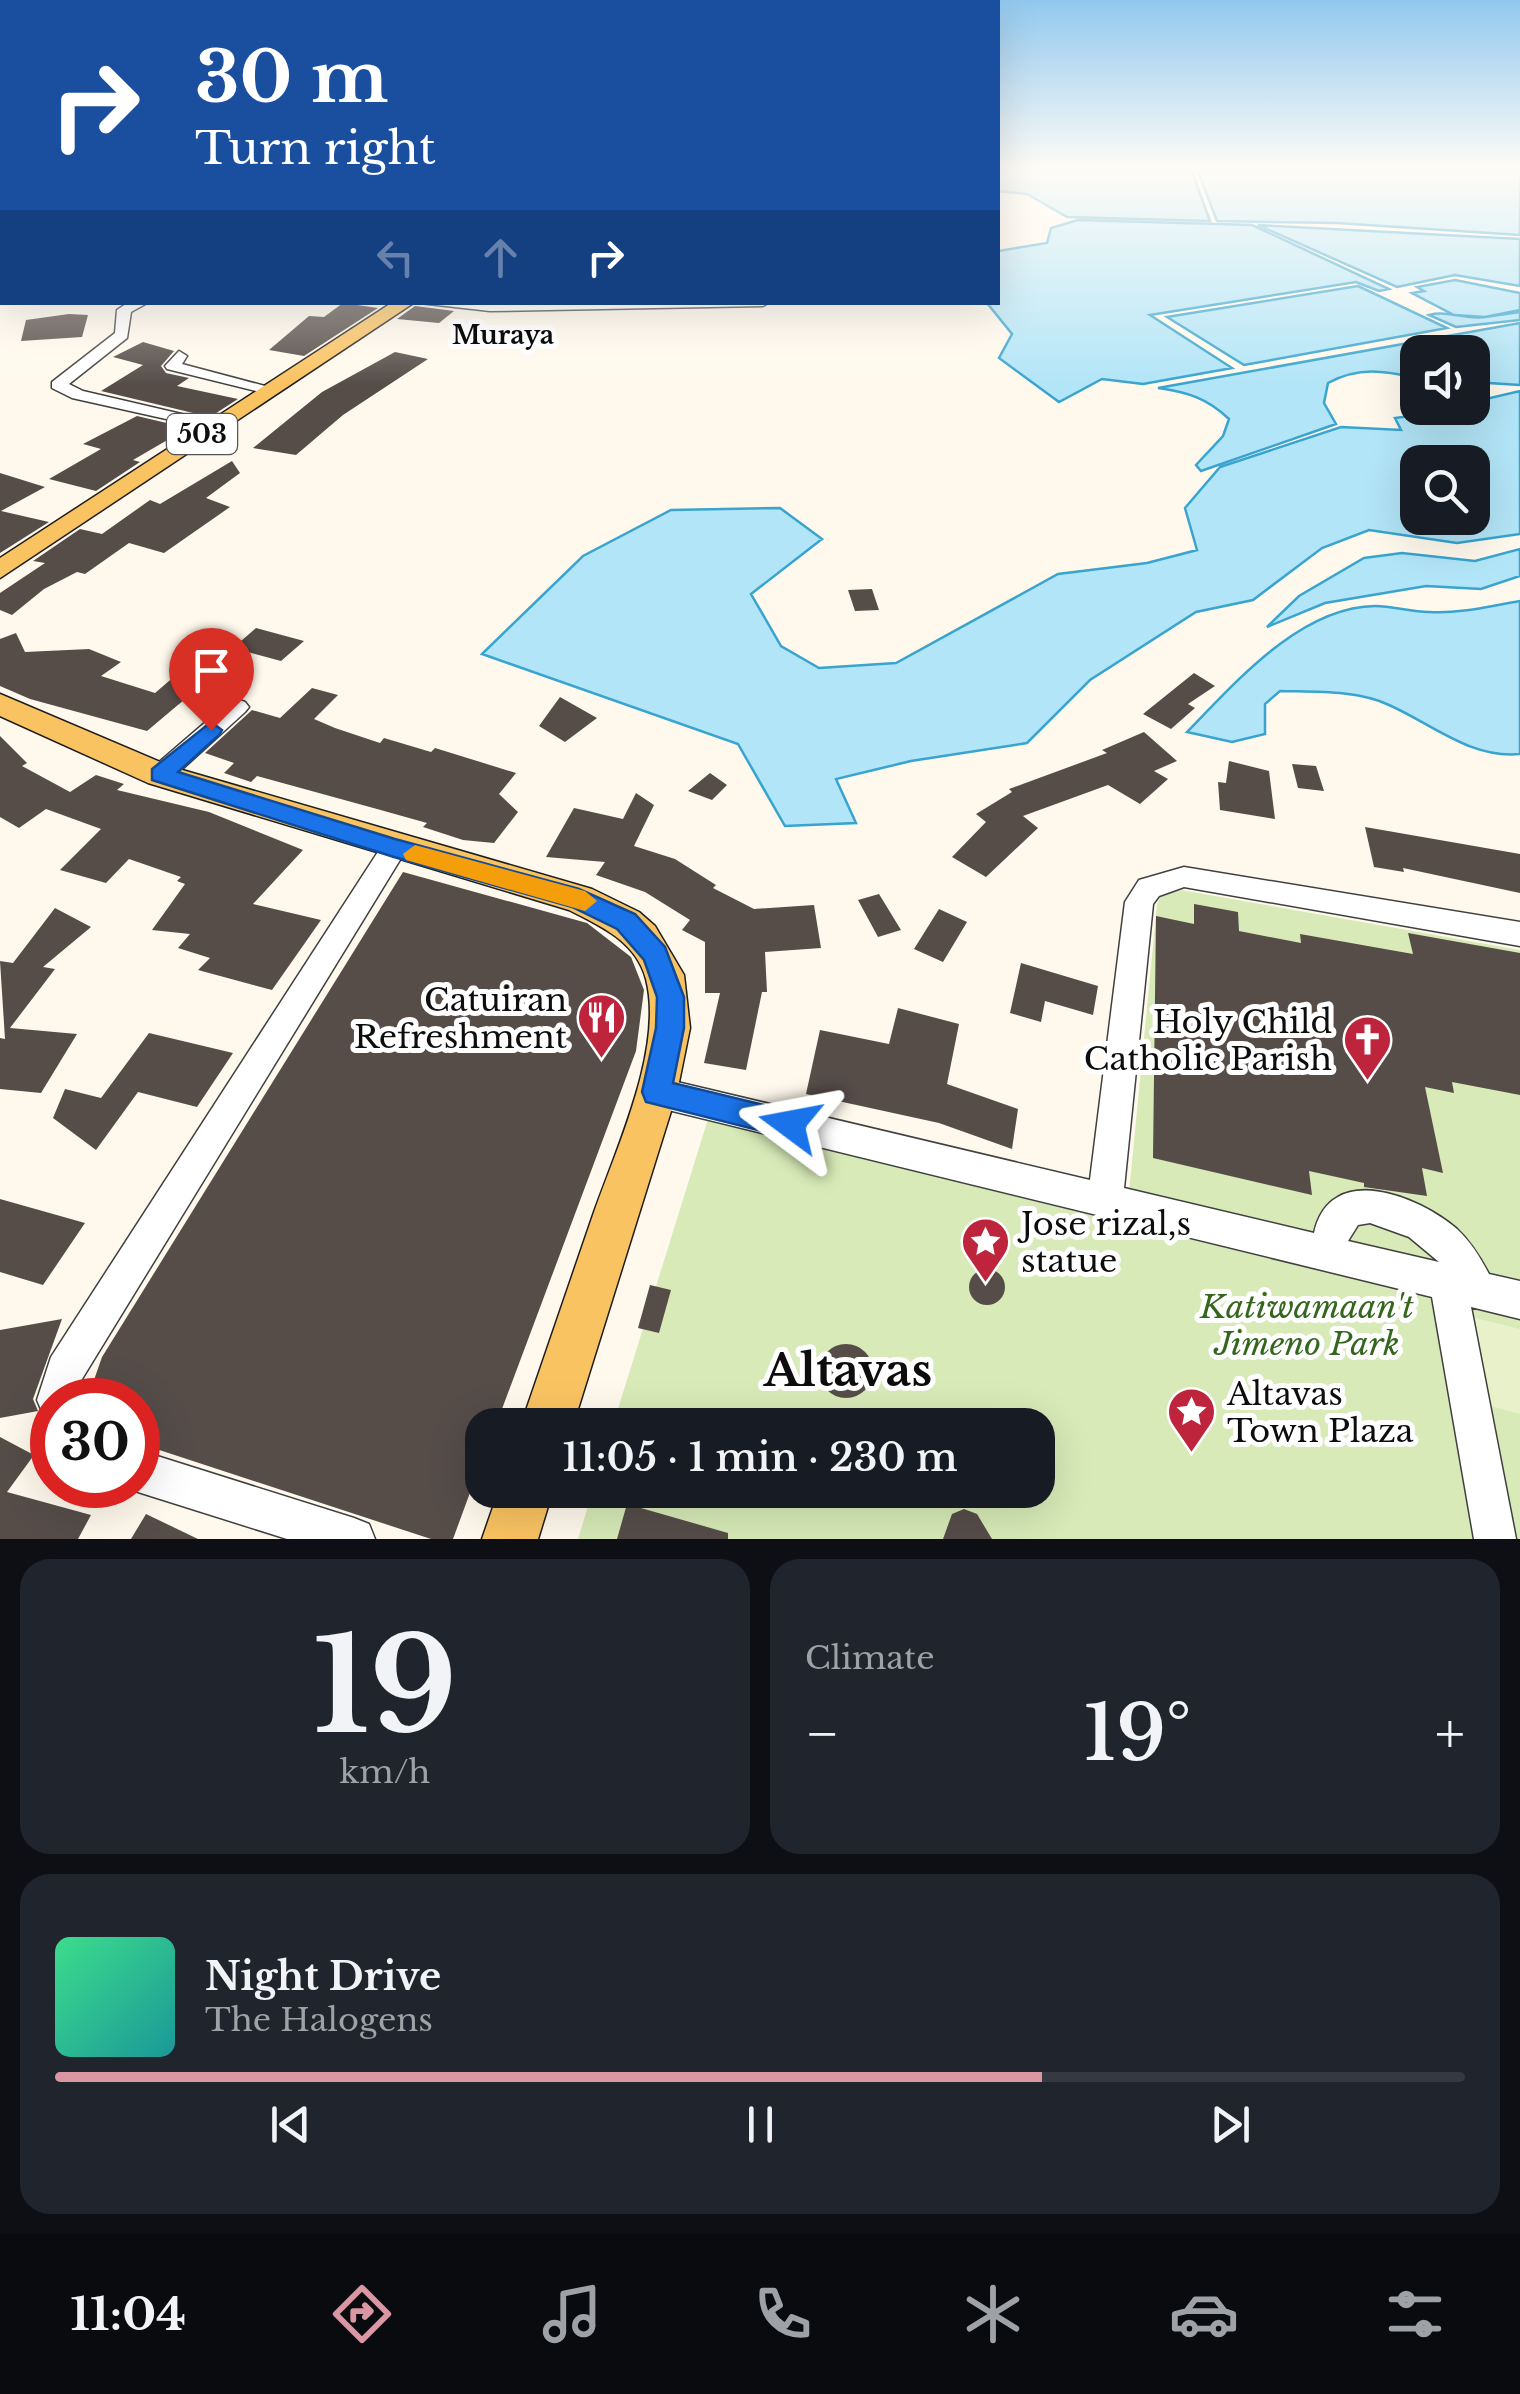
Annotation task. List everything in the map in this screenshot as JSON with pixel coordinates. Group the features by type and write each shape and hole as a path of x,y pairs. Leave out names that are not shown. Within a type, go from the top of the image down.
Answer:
{"main road":[{"name":"503","path":"0,570 401,305"},
{"path":"0,704 160,774 394,848 579,899 626,922 642,937 656,955 670,997 670,1028 656,1092 554,1408"},
{"path":"510,1539 520,1508"}],"street":[{"path":"135,305 124,310 122,335 58,385 78,395 214,427"},
{"path":"472,305 611,305"},
{"path":"178,356 173,366 272,390"},
{"path":"160,774 237,707"},
{"path":"63,1378 394,848"},
{"path":"1105,1200 1139,902 1148,888 1184,877 1520,934"},
{"path":"656,1092 1520,1300"},
{"path":"1328,1254 1328,1238 1342,1217 1356,1209 1384,1207 1417,1218 1448,1241 1465,1261 1463,1286 1495,1539"},
{"path":"160,1478 354,1539"}],"green space":[{"name":"Katiwamaan't Jimeno Park","path":"1181,890 1520,950 1520,1539 578,1539 587,1508 1055,1508 1055,1408 618,1408 708,1119 1127,1213 1161,895"},
{"path":"1475,1318 1520,1329 1520,1414 1491,1406"}],"water":[{"path":"1286,241 1389,289 1379,291 1356,282 1150,315 1232,368 1143,384 1102,379 1059,402 999,358 1012,334 989,305 1000,305 1000,251 1047,243"},
{"path":"1293,241 1520,241 1520,286 1455,275 1397,287"},
{"path":"1455,280 1520,293 1520,310 1485,317 1520,312 1520,320 1456,327 1429,315 1453,315 1412,293 1424,291 1417,287"},
{"path":"1358,286 1447,328 1244,365 1167,317"},
{"path":"1520,323 1520,385 1490,383 1490,335 1453,335"},
{"path":"1400,345 1400,375 1361,372 1328,383 1324,403 1336,424 1201,471 1196,465 1223,436 1229,419 1196,397 1158,388"},
{"path":"1520,391 1520,534 1457,543 1403,535 1490,535 1490,445 1400,445 1400,535 1369,530 1322,548 1253,600 1196,612 1090,680 1027,743 911,761 836,779 856,823 785,826 738,744 482,654 583,556 671,510 780,508 822,539 751,594 781,646 819,668 896,663 1058,574 1147,563 1197,550 1185,508 1220,467 1341,427 1401,430 1395,418 1400,417 1400,425 1490,425 1490,398"},
{"path":"1520,549 1520,576 1481,589 1426,586 1325,603 1267,627 1299,596 1364,558 1402,553 1475,561"},
{"path":"1520,601 1520,754 1468,746 1377,700 1335,693 1280,691 1265,704 1265,734 1232,742 1187,732 1271,651 1321,619 1375,606 1441,612"}],"building":[{"path":"340,305 378,308 304,356 269,350 309,316 324,317"},
{"path":"415,306 454,311 439,323 397,319"},
{"path":"88,315 82,337 21,341 26,320"},
{"path":"143,342 174,351 161,366 166,373 189,378 177,386 238,399 210,417 101,391 143,365 113,357"},
{"path":"395,352 428,359 343,415 296,455 253,448 322,392"},
{"path":"137,416 188,428 133,460 140,462 96,491 49,479 101,449 83,444"},
{"path":"232,461 240,473 206,498 230,507 164,553 129,543 85,574 77,572 44,589 12,615 0,610 0,593 45,563 33,561 80,529 102,534 150,500 160,504"},
{"path":"0,473 45,487 1,511 49,522 0,553"},
{"path":"872,589 879,610 855,611 848,590"},
{"path":"256,628 304,641 281,661 233,648"},
{"path":"16,633 25,652 89,649 121,662 101,676 155,693 183,669 210,678 147,731 30,699 0,686 0,639"},
{"path":"1194,673 1215,686 1188,704 1195,708 1171,729 1143,714"},
{"path":"312,688 338,695 314,719 335,728 380,743 384,738 431,752 435,748 516,773 499,794 518,812 494,843 463,840 423,827 427,823 257,776 251,782 224,773 234,763 205,753 252,710 280,718"},
{"path":"560,697 597,718 565,742 539,726"},
{"path":"1144,732 1177,761 1154,771 1168,779 1140,804 1108,785 1023,816 1038,828 986,877 952,857 986,822 976,814 1012,792 1009,789 1107,753 1102,750"},
{"path":"0,736 27,763 22,766 70,792 96,775 124,784 117,790 209,812 303,850 253,904 321,920 272,990 198,970 210,958 178,948 190,934 152,930 185,884 177,881 181,877 129,859 106,883 60,870 101,829 46,809 19,828 0,817"},
{"path":"1229,761 1269,771 1275,819 1220,810 1218,782 1226,783"},
{"path":"1292,764 1316,766 1324,791 1298,788"},
{"path":"710,773 727,785 712,800 688,791"},
{"path":"636,793 654,805 634,846 675,859 716,885 713,888 754,909 814,905 821,948 765,952 767,992 762,992 746,1070 704,1063 720,993 705,993 705,942 682,930 690,920 645,892 596,875 605,862 546,857 574,808 623,819"},
{"path":"1365,827 1520,854 1520,893 1403,868 1404,872 1374,867"},
{"path":"403,872 587,923 631,957 644,990 636,1051 502,1408 465,1408 465,1506 453,1539 431,1539 160,1450 160,1378 95,1378 102,1357"},
{"path":"879,894 901,930 878,937 858,900"},
{"path":"1194,904 1238,912 1239,931 1301,943 1300,934 1413,954 1408,933 1520,953 1520,1095 1452,1082 1454,1093 1425,1087 1443,1173 1422,1168 1427,1196 1364,1187 1364,1183 1309,1171 1312,1195 1153,1158 1156,916 1194,924"},
{"path":"55,908 91,927 43,967 55,969 10,1028 77,1034 41,1093 0,1089 0,1038 5,1039 0,961 13,963"},
{"path":"939,909 967,922 943,962 914,949"},
{"path":"1021,963 1098,986 1093,1015 1045,1001 1041,1022 1010,1013"},
{"path":"898,1008 959,1024 947,1084 1018,1109 1012,1149 939,1123 806,1094 820,1030 889,1044"},
{"path":"149,1033 233,1053 197,1107 138,1092 96,1150 53,1118 65,1089 101,1098"},
{"path":"0,1199 85,1223 43,1285 0,1272"},
{"path":"987,1269 1000,1274 1005,1287 1000,1300 987,1305 974,1300 969,1287 974,1274"},
{"path":"650,1285 671,1290 659,1333 638,1328"},
{"path":"62,1319 41,1378 30,1378 30,1412 0,1418 0,1330"},
{"path":"846,1344 865,1352 873,1371 865,1390 846,1398 827,1390 819,1371 827,1352"},
{"path":"0,1437 30,1453 30,1460 7,1492 30,1498 30,1508 65,1508 91,1515 78,1539 0,1539"},
{"path":"626,1508 641,1508 728,1533 728,1539 617,1539"},
{"path":"964,1509 977,1514 992,1539 943,1539 952,1514"},
{"path":"146,1514 198,1539 131,1539"}],"slow traffic":[{"path":"415,854 585,901"}],"place":[{"name":"Catuiran Refreshment","path":"602,1060"},
{"name":"Holy Child Catholic Parish","path":"1367,1082"},
{"name":"Jose rizal,s statue","path":"986,1284"},
{"name":"Altavas Town Plaza","path":"1192,1454"}],"district":[{"name":"Muraya","path":"503,335"},
{"name":"Altavas","path":"848,1370"}],"route":[{"path":"211,730 160,774 394,848 579,899 626,922 656,955 670,997 670,1028 656,1092 790,1124"}]}
